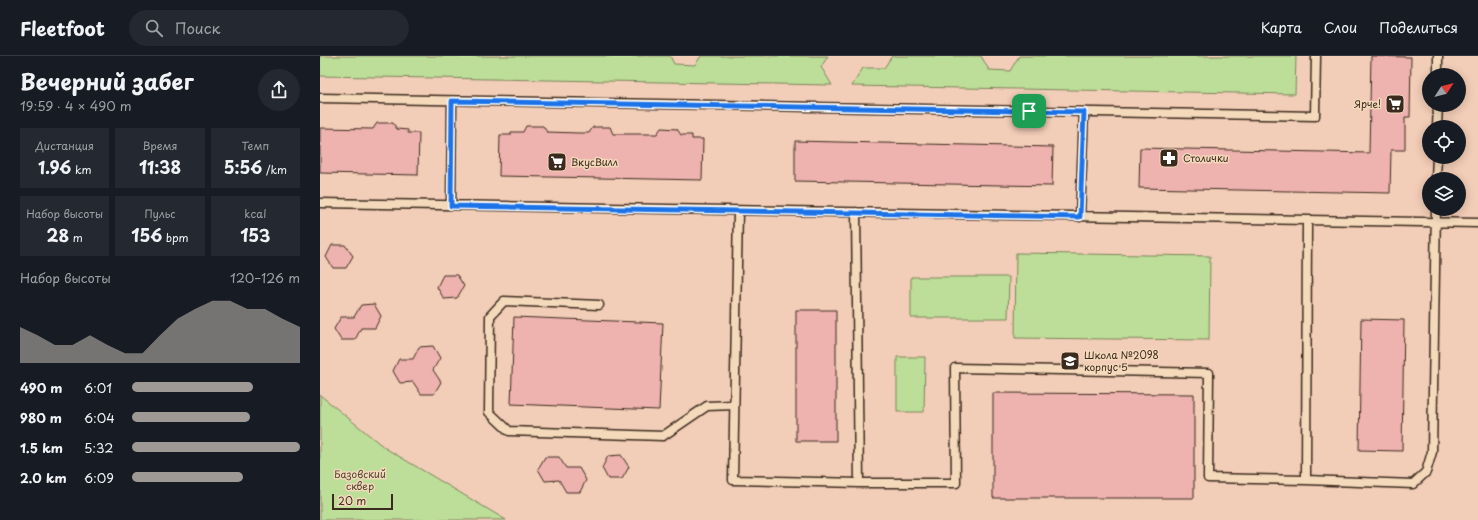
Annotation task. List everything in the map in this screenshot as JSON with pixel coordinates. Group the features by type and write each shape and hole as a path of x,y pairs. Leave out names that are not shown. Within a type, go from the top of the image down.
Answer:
{"lane":[{"path":"320,98 1315,116 1316,56"},
{"path":"1438,56 1438,68"},
{"path":"451,206 452,101"},
{"path":"1080,217 1084,112"},
{"path":"320,203 1478,224"},
{"path":"738,210 733,480 859,483 956,483 955,368 1209,373 1208,478 1413,484 1426,472 1432,452 1436,216"},
{"path":"856,212 859,483"},
{"path":"1306,480 1307,221"},
{"path":"598,305 504,301 490,316 489,412 509,431 663,436 707,406 734,405"}],"green space":[{"path":"320,56 670,56 674,64 695,65 701,56 828,56 821,67 832,85 320,76"},
{"path":"892,56 981,56 989,70 1010,71 1019,56 1296,56 1295,94 852,86 863,68 884,68"},
{"path":"1016,253 1210,256 1209,340 1015,338"},
{"path":"911,277 1009,277 1008,318 911,318"},
{"path":"897,357 925,357 924,412 897,412"},
{"name":"Базовский сквер","path":"320,395 385,448 506,520 320,520"}],"building":[{"path":"1371,56 1411,57 1410,117 1405,117 1405,150 1391,150 1390,193 1139,188 1140,148 1369,153"},
{"path":"377,123 393,123 397,129 408,130 408,133 419,133 418,175 320,173 320,128 373,129"},
{"path":"526,126 543,126 547,132 578,133 589,133 593,127 610,127 613,134 657,134 661,128 677,129 681,135 692,135 692,139 703,139 702,180 499,176 500,135 511,135 511,132 523,132"},
{"path":"795,141 1053,147 1052,186 795,181"},
{"path":"332,245 345,245 353,256 346,268 333,268 326,257"},
{"path":"443,275 457,275 464,286 457,298 444,299 437,287"},
{"path":"374,304 381,316 375,328 361,328 355,340 341,340 334,329 341,317 354,317 361,305"},
{"path":"796,310 836,310 836,441 796,441"},
{"path":"514,317 663,323 659,410 511,404"},
{"path":"1361,319 1404,320 1402,451 1359,450"},
{"path":"433,346 440,358 433,370 441,382 434,394 421,394 413,382 400,383 393,371 399,359 413,359 419,347"},
{"path":"993,393 1194,394 1194,498 993,498"},
{"path":"621,455 629,467 622,479 608,479 602,468 608,456"},
{"path":"545,457 559,457 566,468 579,468 586,480 580,492 566,492 559,480 545,481 538,469"}],"place":[{"name":"Ярче!","path":"1395,104"},
{"name":"Столички","path":"1169,158"},
{"name":"ВкусВилл","path":"557,162"},
{"name":"Школа №2098 корпус 5","path":"1070,361"}],"route":[{"path":"452,101 1029,111 1084,112 1080,217 451,206 452,101"}]}
